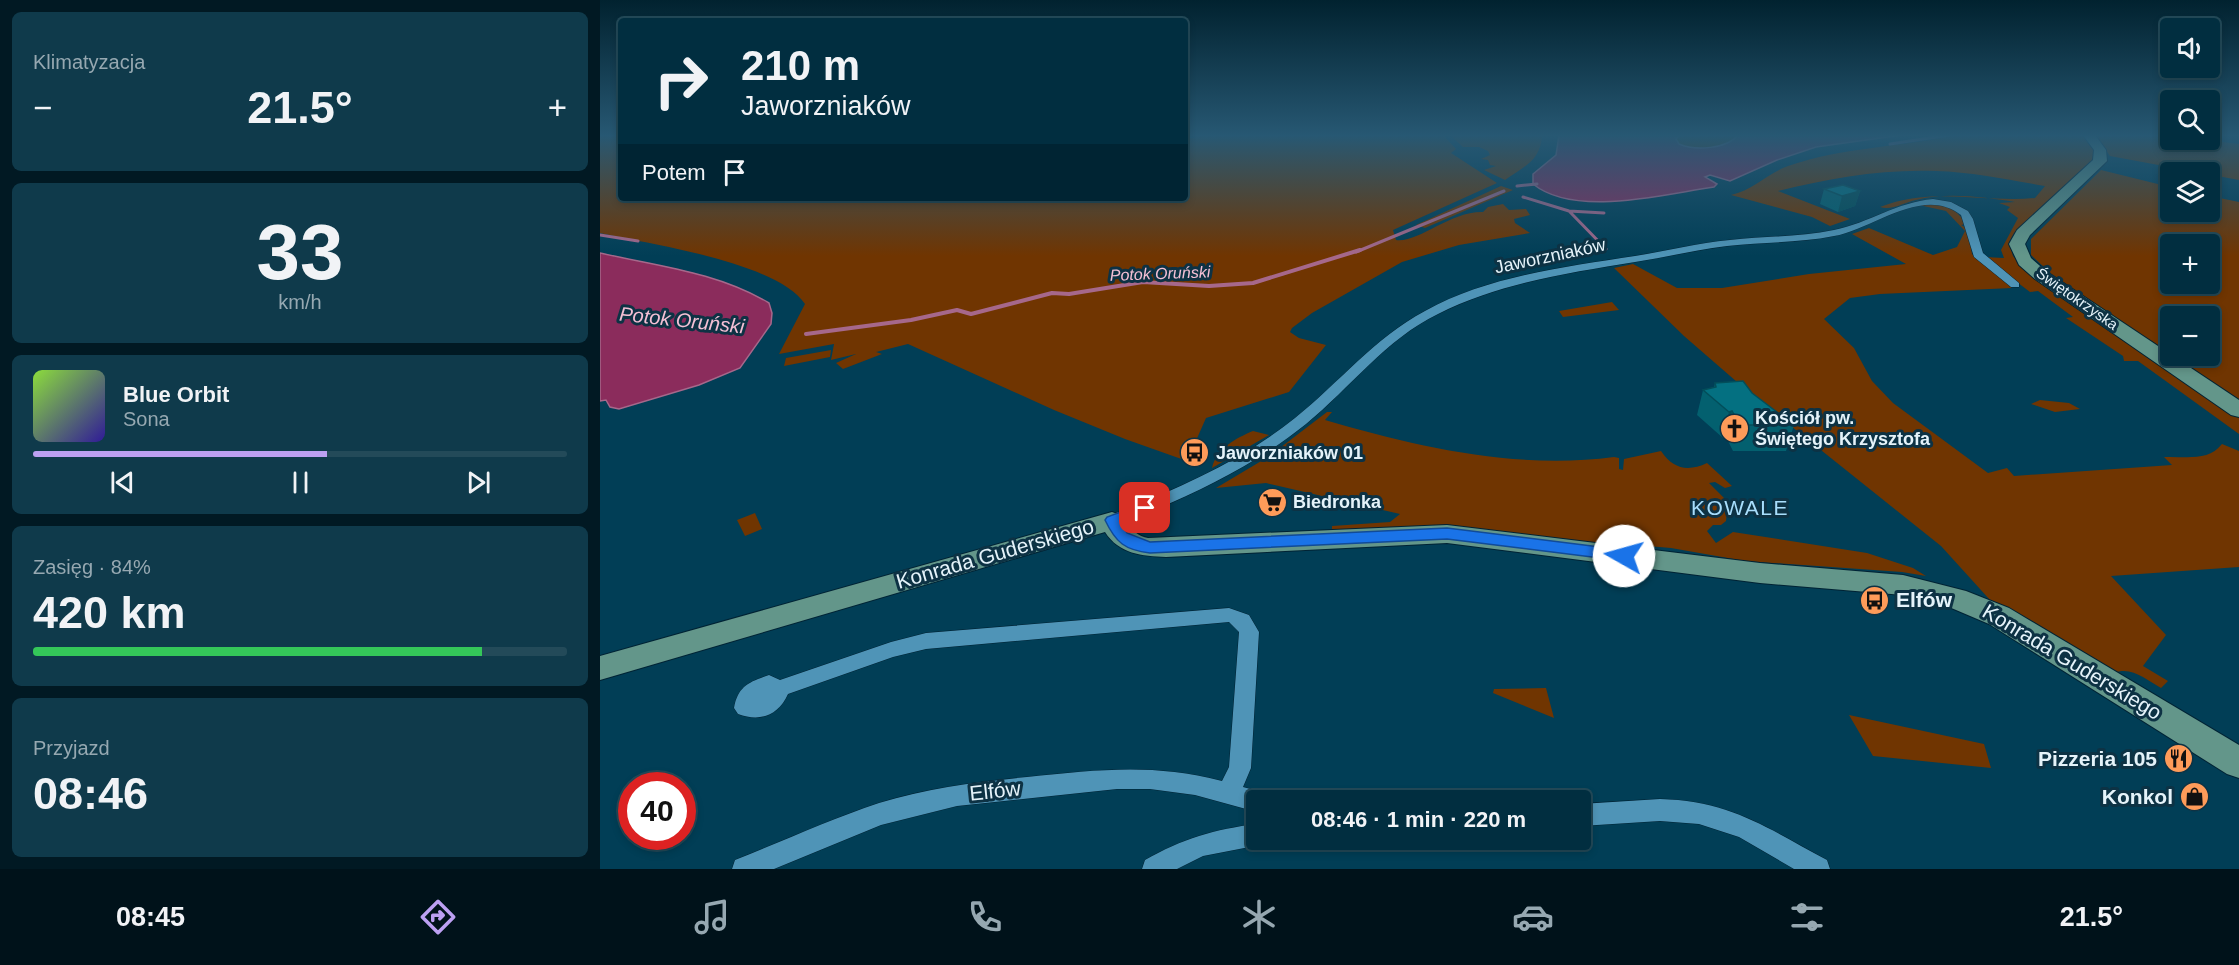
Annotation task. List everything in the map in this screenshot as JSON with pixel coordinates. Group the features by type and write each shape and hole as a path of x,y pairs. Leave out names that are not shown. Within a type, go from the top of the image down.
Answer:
{"street":[{"name":"Świętokrzyska","path":"2084,176 2024,232 2017,244 2019,253 2032,268 2052,283 2239,410"},
{"name":"Jaworzniaków","path":"1112,520 1196,486 1263,449 1301,421 1380,346 1413,322 1455,301 1514,281 1725,243 1837,232 1897,210 1932,202 1952,206 1966,215 1973,229 1978,255 2015,285"},
{"name":"Konrada Guderskiego","path":"600,668 1112,520 1121,537 1150,548 1447,534 1733,570 1869,582 1935,592 2000,616 2239,763"},
{"path":"779,689 891,650 926,641 1229,615 1247,624 1249,632 1240,768 1228,793"},
{"name":"Elfów","path":"744,869 880,814 957,795 1117,779 1150,779 1246,798"},
{"path":"1591,814 1685,809 1715,816 1759,834 1818,869"},
{"path":"1154,869 1190,848 1212,840 1246,838"}],"shaded area":[{"path":"600,176 618,176 618,201 1188,201 1188,176 1486,176 1497,183 1393,230 1396,240 1415,237 1459,216 1483,212 1488,207 1503,204 1509,210 1526,209 1530,215 1514,219 1515,223 1530,233 1459,245 1402,262 1312,313 1290,332 1299,338 1326,345 1289,392 1206,418 1187,461 1054,410 908,344 876,352 882,354 843,369 836,363 856,354 831,360 834,344 779,354 805,304 790,289 741,266 679,249 600,233"},
{"path":"1496,176 1511,176 1505,180"},
{"path":"1770,176 1853,176 1778,191 1850,219 1830,226 1812,217 1731,195 1739,193"},
{"path":"1981,176 2077,176 2014,233 2009,242 2013,256 2021,265 2160,361 2160,366 2168,366 2239,415 2239,434 2138,361 2124,361 2123,356 2066,318 2073,317 2038,291 2030,292 1984,257 2004,258 2001,250 2018,218 2007,210 2010,207 1999,203 2015,202 1988,198 2035,198 2045,186"},
{"path":"2095,176 2124,176 2160,185 2160,222 2220,222 2220,198 2239,202 2239,402 2185,366 2220,366 2220,306 2160,306 2160,349 2061,283 2031,255 2031,239"},
{"path":"2220,176 2220,176 2239,176 2239,180"},
{"path":"1501,186 1513,190 1425,228 1416,225"},
{"path":"1940,196 1894,207 1880,207 1919,197"},
{"path":"1938,204 1951,209 1960,216 1966,224 1961,225 1968,229 1972,254 2011,284 2009,286 2012,288 1880,294 1850,298 1824,319 1854,348 1872,381 1893,403 1988,473 2007,468 2014,476 2172,465 2164,457 2203,456 2216,450 2222,444 2239,451 2239,567 2111,576 2166,635 2143,666 2168,681 2161,688 2127,671 2114,673 1990,600 1941,546 1752,395 1684,336 1614,268 1633,264 1677,288 1722,288 1809,274 1906,264 1852,234 1869,228 1933,255 1957,247 1965,231 1946,211 1919,205"},
{"path":"1612,302 1619,310 1563,317 1559,311"},
{"path":"831,350 830,357 784,366 786,358"},
{"path":"2040,400 2069,403 2080,409 2055,412 2031,404"},
{"path":"1327,412 1332,412 1325,420 1395,439 1468,454 1541,460 1614,457 1619,458 1619,469 1623,470 1624,459 1661,451 1671,462 1681,467 1700,466 1707,463 1732,486 1725,488 1715,482 1709,483 1728,502 1726,521 1721,525 1713,525 1707,531 1716,543 1733,532 1867,553 1913,568 1926,576 1902,572 1745,561 1671,548 1581,543 1452,525 1332,530 1332,526 1390,522 1400,514 1266,483 1216,488 1268,457"},
{"path":"1253,431 1269,435 1212,468 1222,450"},
{"path":"755,513 762,529 745,536 737,520"},
{"path":"1546,688 1554,718 1493,693 1494,689"},
{"path":"1849,715 1984,744 1991,768 1873,756"}],"water":[{"path":"1533,176 1709,176 1705,177 1717,184 1714,187 1646,198 1596,202 1572,200 1551,194 1533,184"},
{"path":"1712,176 1742,176 1730,181"},
{"path":"600,253 686,271 749,292 769,303 772,313 771,324 740,368 699,385 619,409 610,407 606,400 600,401"}],"building":[{"path":"1843,185 1860,191 1842,196 1824,189"},
{"path":"1743,381 1752,393 1794,425 1740,425 1732,411 1729,412 1703,390 1716,387 1715,383"}],"waterway":[{"name":"Potok Oruński","path":"1517,186 1537,184"},
{"name":"Potok Oruński","path":"1356,252 1504,191"},
{"path":"1523,197 1569,211 1604,213"},
{"path":"1570,212 1606,249"},
{"path":"600,235 638,241"},
{"name":"Potok Oruński","path":"806,334 911,320 957,310 971,314 1052,293 1069,294 1143,282 1209,286 1253,283 1360,250"}],"place":[{"name":"Kościół pw. Świętego Krzysztofa","path":"1734,428"},
{"name":"Jaworzniaków 01","path":"1195,453"},
{"name":"Biedronka","path":"1272,502"},
{"name":"Elfów","path":"1875,600"},
{"name":"Pizzeria 105","path":"2178,759"},
{"name":"Konkol","path":"2194,797"}],"district":[{"name":"KOWALE","path":"1740,508"}],"route":[{"path":"1145,508 1112,520 1121,537 1129,542 1150,548 1166,549 1381,535 1447,534 1624,556"}]}
